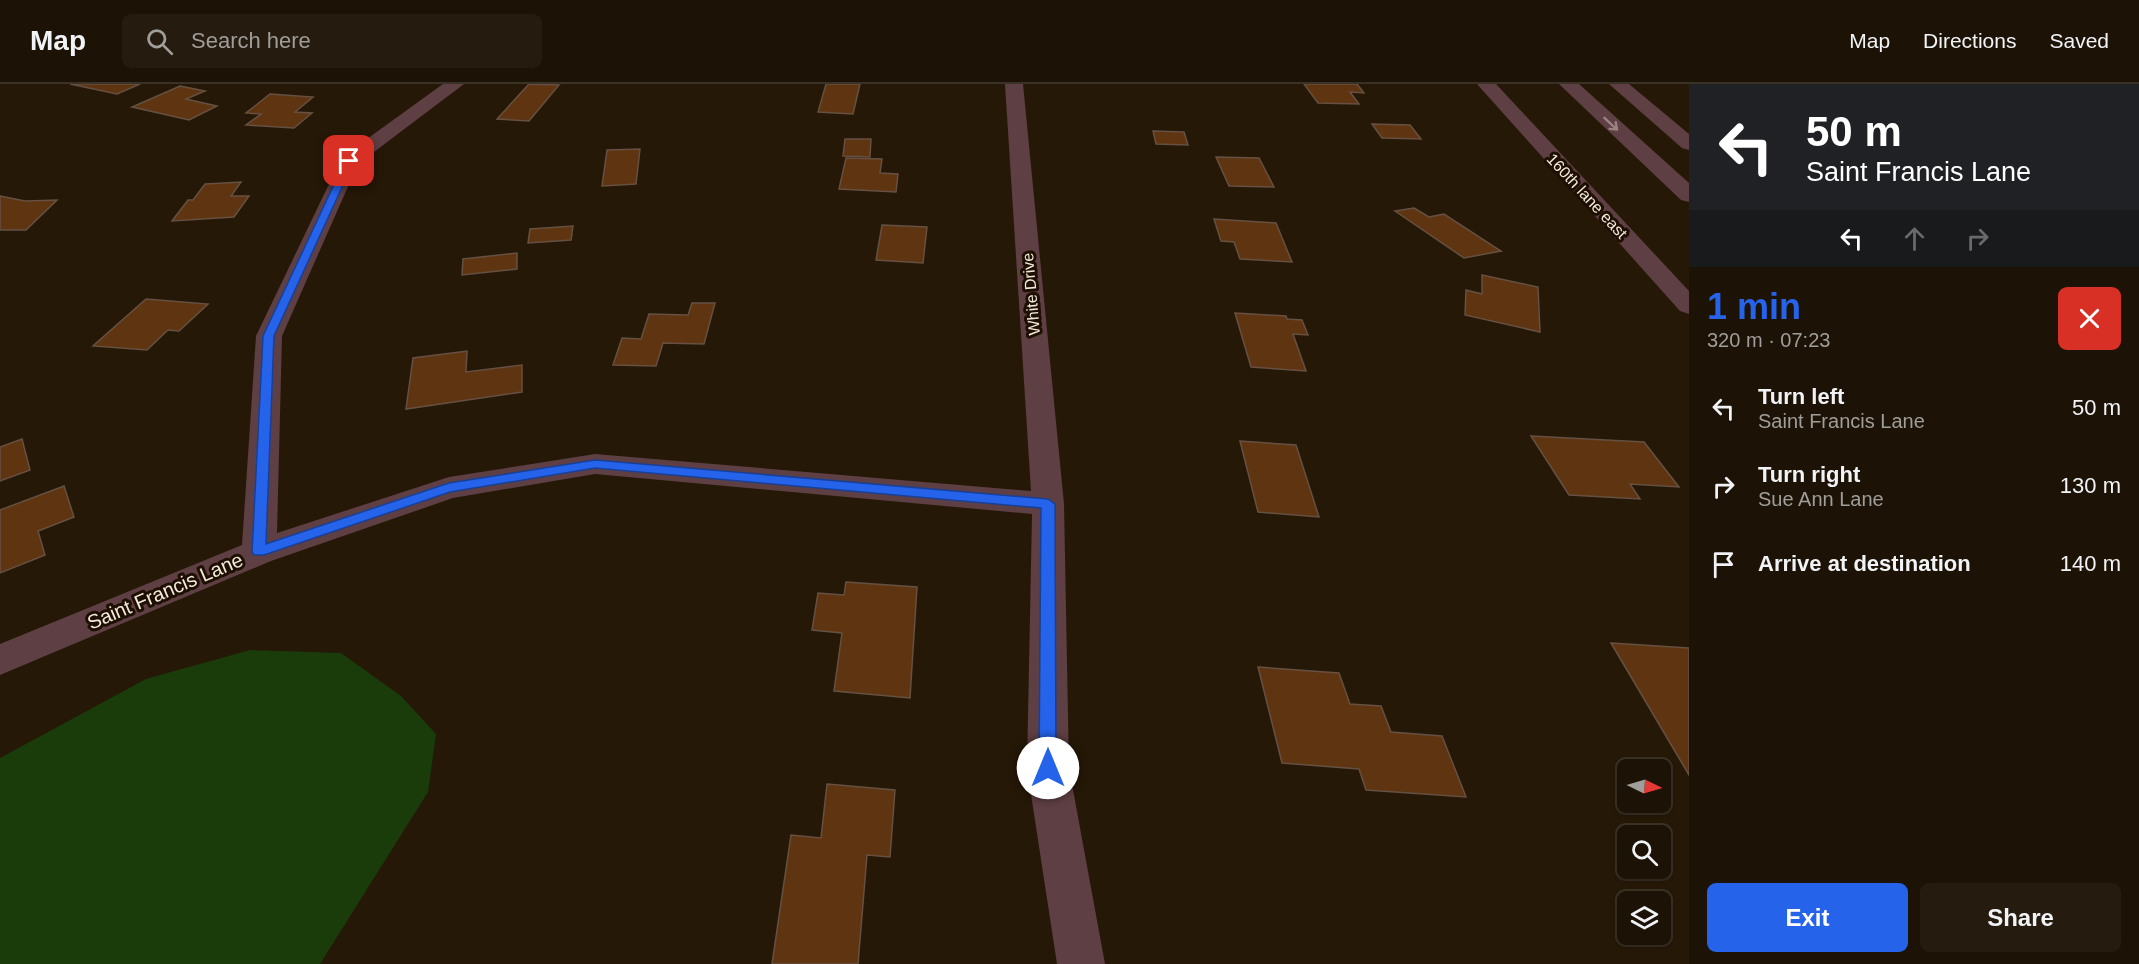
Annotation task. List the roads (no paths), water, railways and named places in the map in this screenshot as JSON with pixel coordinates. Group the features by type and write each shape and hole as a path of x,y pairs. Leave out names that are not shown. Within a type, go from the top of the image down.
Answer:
{"street":[{"path":"259,552 269,336 349,161 455,84"},
{"name":"White Drive","path":"1014,84 1048,504"},
{"name":"160th lane east","path":"1486,84 1689,306"},
{"path":"1568,84 1689,195"},
{"path":"1618,84 1689,144"},
{"name":"Saint Francis Lane","path":"0,660 259,552 449,488 595,464 1048,504"},
{"path":"1048,504 1048,768 1082,964"}]}
